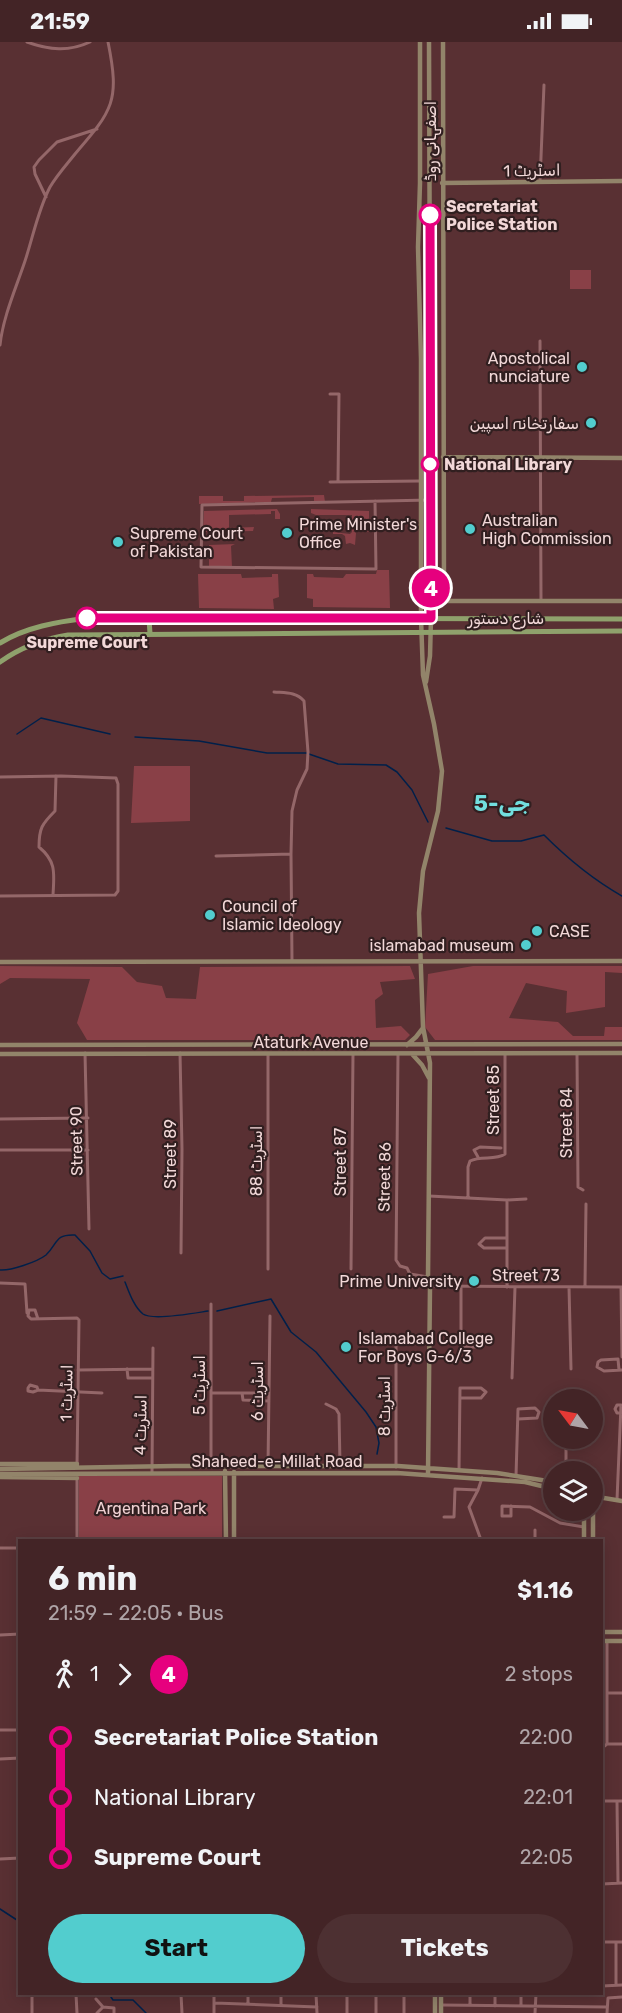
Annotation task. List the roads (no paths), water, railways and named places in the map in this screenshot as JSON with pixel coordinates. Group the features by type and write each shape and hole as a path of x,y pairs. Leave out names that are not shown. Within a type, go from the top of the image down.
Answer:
{"main road":[{"name":"شارع دستور","path":"0,643 43,626 87,618 622,619"},
{"path":"149,618 150,634"},
{"path":"302,618 302,633"},
{"name":"شارع دستور","path":"0,662 20,650 49,638 68,635 622,631"}],"street":[{"path":"27,42 62,50 75,49 90,42"},
{"path":"0,345 51,186 63,168 98,129 113,99 114,79 108,42"},
{"path":"420,42 418,247 421,359 421,632 423,675 439,750 442,778 438,811 421,891 423,1027 430,1080 428,1474"},
{"path":"426,685 430,656 431,618 429,42"},
{"name":"اصفہانی روڈ","path":"443,42 444,601 541,602"},
{"path":"540,181 544,85"},
{"path":"420,127 430,127"},
{"path":"46,198 35,174 34,167 39,160 57,142 98,129"},
{"name":"اسٹریٹ 1","path":"442,183 622,181"},
{"path":"540,341 541,602 622,602"},
{"path":"421,359 429,358"},
{"path":"330,394 339,394 338,482"},
{"path":"443,457 622,458"},
{"path":"330,482 420,481"},
{"path":"375,501 376,569 201,567 202,505 375,501 430,501"},
{"path":"274,692 292,693 300,696 304,701 308,752 306,773 297,790 292,811 292,961"},
{"path":"53,895 52,860 39,847 39,835 41,826 55,811 56,776"},
{"path":"0,777 116,778 118,784 118,891 115,895 0,896"},
{"path":"216,856 291,854"},
{"path":"0,962 622,962"},
{"path":"407,1045 423,1027"},
{"name":"Ataturk Avenue","path":"0,1045 622,1044"},
{"path":"198,1045 198,1054"},
{"name":"Street 90","path":"85,1053 89,1228"},
{"name":"Street 89","path":"180,1053 181,1254"},
{"path":"412,1053 423,1065 430,1080"},
{"name":"Street 85","path":"478,1157 500,1158 505,1154 505,1053"},
{"name":"Street 84","path":"577,1053 578,1187 583,1190"},
{"name":"Ataturk Avenue","path":"0,1054 622,1053"},
{"name":"اسٹریٹ 88","path":"268,1054 268,1269"},
{"name":"Street 87","path":"351,1269 352,1054"},
{"name":"Street 86","path":"398,1054 396,1260 400,1266 407,1268 410,1274 428,1277"},
{"path":"0,1119 88,1118"},
{"path":"468,1198 468,1167 470,1161 478,1157 474,1150 480,1147 501,1148"},
{"path":"0,1150 88,1150"},
{"path":"429,1196 526,1199"},
{"path":"507,1200 507,1287"},
{"path":"585,1287 586,1204"},
{"path":"507,1238 485,1238 479,1244 484,1248 507,1248"},
{"path":"0,1283 25,1284 27,1313 31,1319 38,1318 35,1310 28,1310 27,1313"},
{"name":"Street 73","path":"430,1286 622,1287"},
{"path":"461,1287 461,1339 462,1347 479,1347 482,1343 480,1340 461,1339"},
{"path":"512,1378 515,1287"},
{"path":"569,1287 571,1369"},
{"path":"622,1287 622,1357"},
{"name":"اسٹریٹ 5","path":"210,1466 211,1304"},
{"name":"اسٹریٹ 6","path":"268,1466 270,1316"},
{"name":"اسٹریٹ 1","path":"38,1318 78,1319 77,1539"},
{"name":"اسٹریٹ 8","path":"396,1346 396,1467"},
{"name":"اسٹریٹ 4","path":"151,1469 153,1348"},
{"path":"618,1359 621,1370 604,1371 597,1367 598,1362 618,1359"},
{"name":"اسٹریٹ 4","path":"128,1369 128,1378 152,1378"},
{"name":"اسٹریٹ 4","path":"78,1370 152,1369"},
{"path":"459,1470 460,1388 482,1388 486,1392 482,1398 461,1398"},
{"path":"38,1390 102,1393"},
{"path":"211,1393 269,1393"},
{"path":"242,1393 243,1400 269,1401"},
{"path":"326,1404 336,1409 339,1414 343,1465 346,1472"},
{"path":"515,1482 518,1409 535,1408 540,1412 537,1418 518,1419"},
{"path":"603,1497 620,1500 621,1413"},
{"name":"Shaheed-e-Millat Road","path":"0,1464 77,1471"},
{"name":"Shaheed-e-Millat Road","path":"0,1473 210,1466 343,1465 459,1470 517,1475 543,1480"},
{"path":"225,1467 226,1539"},
{"path":"234,1467 234,1539"},
{"name":"Shaheed-e-Millat Road","path":"151,1469 225,1474 346,1472 428,1474 482,1478 543,1487"},
{"path":"481,1539 469,1507 482,1478"},
{"path":"444,1517 454,1517 455,1489 478,1490"},
{"path":"511,1506 530,1507 560,1523 584,1527"},
{"path":"226,1511 234,1511"},
{"path":"584,1521 584,1539"},
{"path":"593,1521 593,1539"},
{"path":"535,1530 535,1539"},
{"path":"0,1548 18,1548"},
{"path":"603,1632 622,1632"},
{"path":"0,1635 18,1634"},
{"path":"607,1744 604,1641 622,1641"},
{"path":"607,1693 622,1693"},
{"path":"0,1730 18,1730"},
{"path":"603,1747 607,1744 622,1744"},
{"path":"0,1759 18,1758"},
{"path":"603,1801 620,1801 620,1883 603,1884"},
{"path":"0,1859 18,1858"},
{"path":"603,1942 622,1942"},
{"path":"616,1942 616,1985"},
{"path":"603,1986 622,1986"},
{"path":"32,1995 32,2013"},
{"path":"76,1995 77,2013"},
{"path":"182,1995 182,2013"},
{"path":"214,1995 214,2013"},
{"path":"248,1995 248,2004"},
{"path":"281,1995 281,2005"},
{"path":"316,1995 317,2013"},
{"path":"347,1995 347,2013"},
{"path":"376,1995 376,2013"},
{"path":"404,1995 404,2013"},
{"path":"435,1995 435,2013"},
{"path":"441,1995 441,2013"},
{"path":"470,1995 470,2005"},
{"path":"495,1995 495,2006"},
{"path":"520,2006 521,1995"},
{"path":"535,2013 536,1995"},
{"path":"607,2013 608,1998 622,1997"},
{"path":"96,1999 103,2007 114,2011"},
{"path":"214,2003 316,2007"},
{"path":"441,2005 607,2007"},
{"path":"288,2006 288,2013"},
{"path":"460,2006 460,2013"},
{"path":"485,2006 485,2013"},
{"path":"511,2006 511,2013"},
{"path":"97,2013 103,2007"}],"waterway":[{"path":"17,734 41,718 110,734"},
{"path":"135,737 199,741 267,753 306,753 338,764 386,765 397,772 412,790 428,822"},
{"path":"446,828 492,841 521,841 544,835 581,868 622,896"},
{"path":"0,1270 17,1268 36,1260 46,1255 57,1240 63,1236 75,1235 90,1251 102,1273 110,1279 123,1276"},
{"path":"125,1282 137,1307 148,1316 174,1316 208,1311"},
{"path":"217,1311 271,1299 291,1332 316,1352 366,1412 376,1427 379,1443 377,1454"},
{"path":"0,1909 18,1921"},
{"path":"110,1995 113,2000 133,2000 146,2013"}],"place":[{"name":"Secretariat Police Station","path":"430,215"},
{"name":"Apostolical nunciature","path":"582,367"},
{"name":"سفارتخانہ اسپین","path":"591,423"},
{"name":"National Library","path":"430,464"},
{"name":"Australian High Commission","path":"470,529"},
{"name":"Prime Minister's Office","path":"287,533"},
{"name":"Supreme Court of Pakistan","path":"118,542"},
{"name":"Supreme Court","path":"87,618"},
{"name":"Council of Islamic Ideology","path":"210,915"},
{"name":"CASE","path":"537,931"},
{"name":"islamabad museum","path":"526,945"},
{"name":"Prime University","path":"474,1281"},
{"name":"Islamabad College For Boys G-6/3","path":"346,1347"}],"district":[{"name":"جی-5","path":"502,803"}],"park label":[{"name":"Argentina Park","path":"151,1508"}]}
